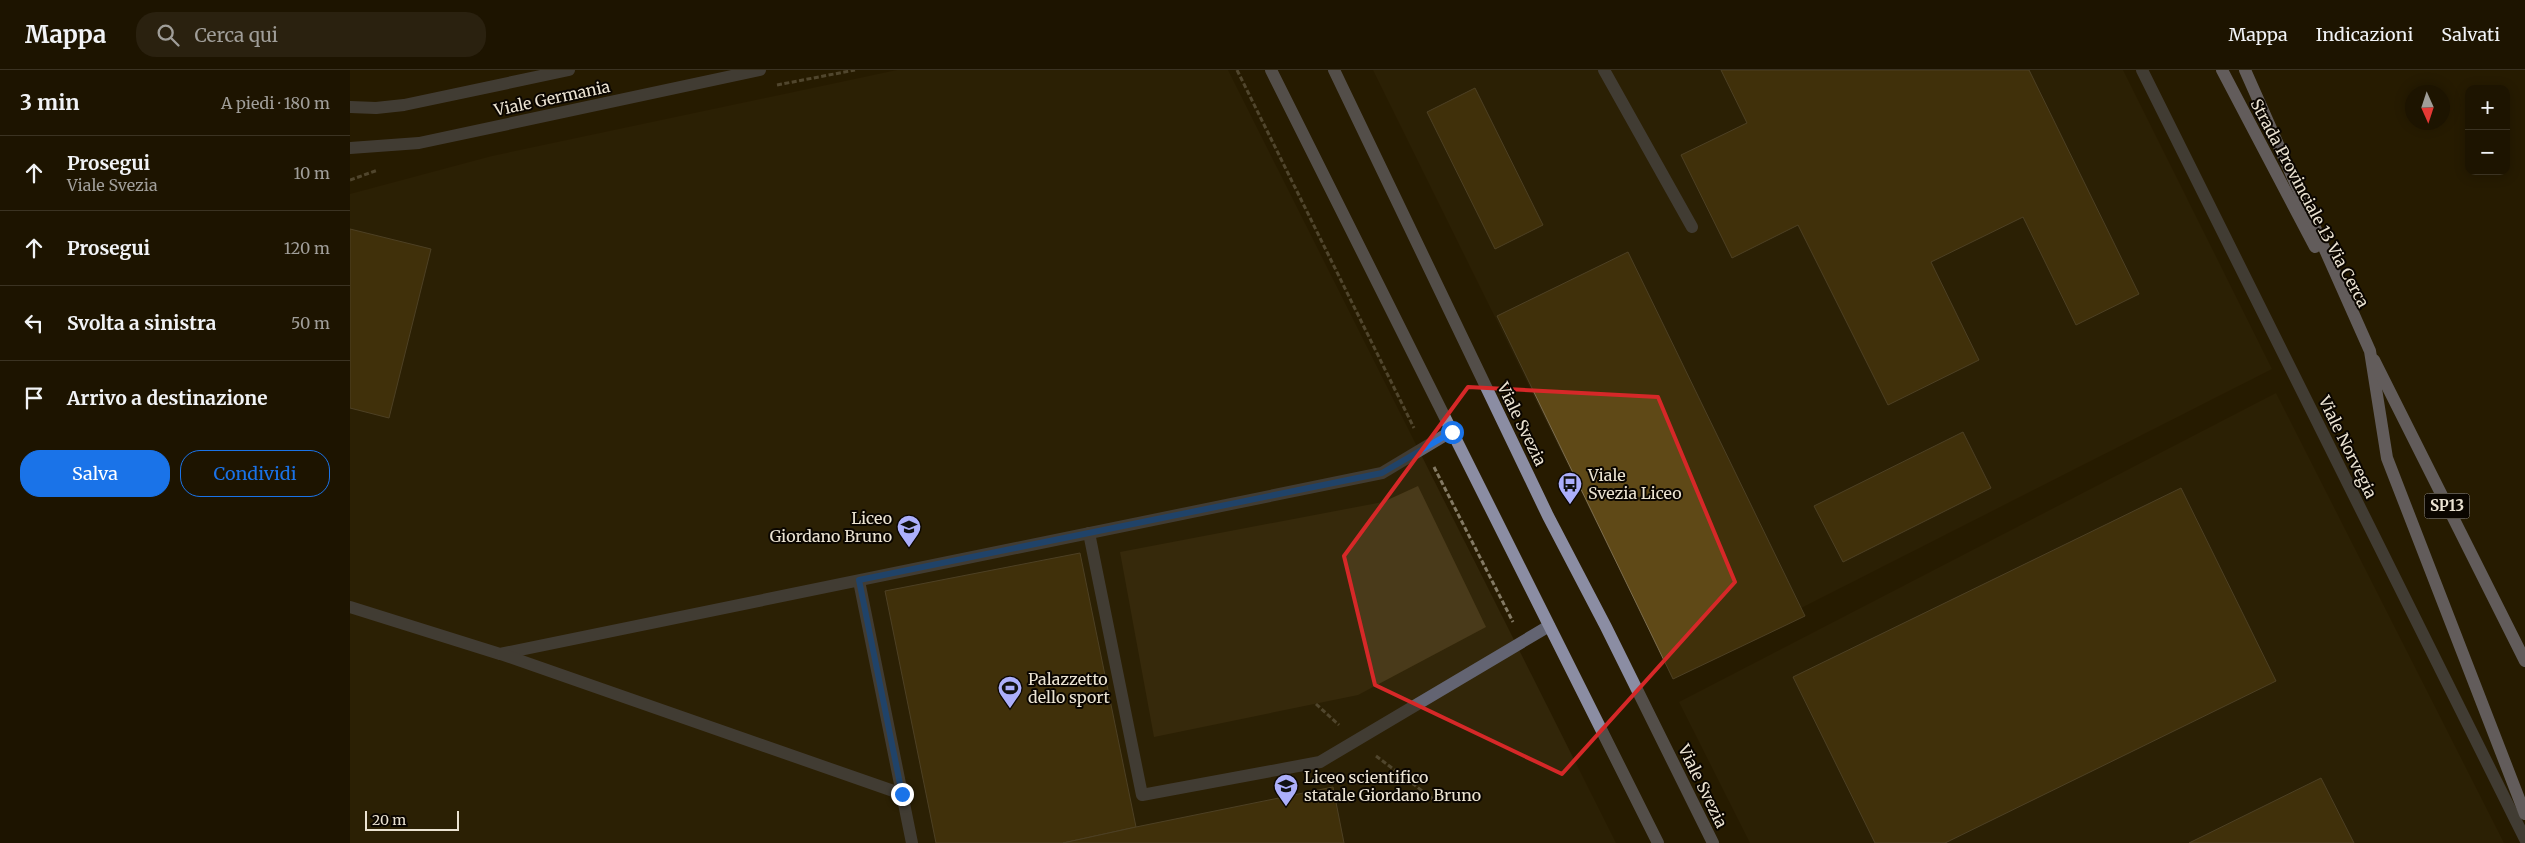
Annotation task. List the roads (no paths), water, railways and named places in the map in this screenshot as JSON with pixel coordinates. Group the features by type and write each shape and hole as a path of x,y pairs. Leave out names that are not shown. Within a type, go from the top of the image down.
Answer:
{"main road":[{"name":"Strada Provinciale 13 Via Cerca","path":"2222,70 2370,351 2525,661"},
{"name":"Strada Provinciale 13 Via Cerca","path":"2245,70 2370,351"},
{"path":"2370,351 2387,458 2525,814"}],"street":[{"name":"Viale Germania","path":"350,107 376,108 404,105 569,70"},
{"name":"Viale Germania","path":"350,148 419,143 760,70"},
{"path":"1271,70 1658,843"},
{"name":"Viale Svezia","path":"1334,70 1548,516 1606,627 1713,843"},
{"path":"1604,70 1692,227"},
{"name":"Viale Norvegia","path":"2142,70 2525,839"},
{"path":"500,654 1382,473 1452,432"},
{"path":"1090,533 1142,795 1320,762 1549,626"},
{"path":"859,580 912,843"},
{"path":"350,607 500,654 902,794"}],"place":[{"name":"Viale Svezia Liceo","path":"1570,505"},
{"name":"Liceo Giordano Bruno","path":"909,548"},
{"name":"Palazzetto dello sport","path":"1010,709"},
{"name":"Liceo scientifico statale Giordano Bruno","path":"1286,807"}]}
